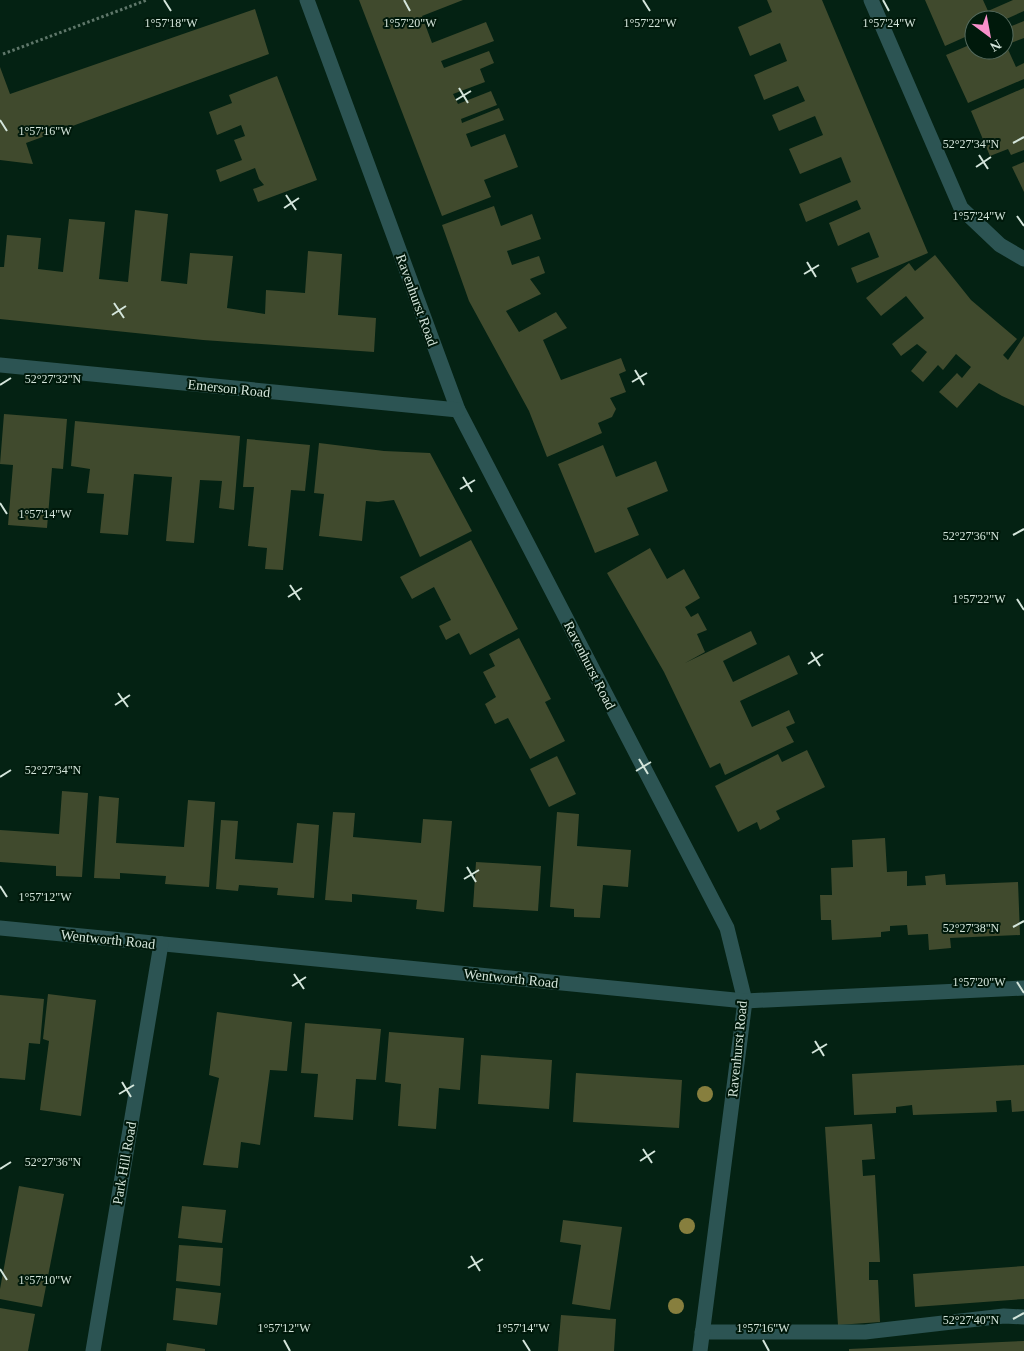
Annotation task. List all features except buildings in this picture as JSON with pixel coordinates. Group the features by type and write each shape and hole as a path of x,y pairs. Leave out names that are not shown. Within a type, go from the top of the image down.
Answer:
{"street":[{"name":"Ravenhurst Road","path":"307,0 458,410 727,928 745,1001 700,1351"},
{"path":"871,0 961,208 1000,245 1024,259"},
{"name":"Emerson Road","path":"0,365 458,410"},
{"name":"Wentworth Road","path":"0,928 745,1001 1024,988"},
{"name":"Park Hill Road","path":"93,1351 161,944"},
{"path":"702,1332 865,1332 1004,1316 1024,1317"}],"path":[{"path":"3,54 147,0"}]}
